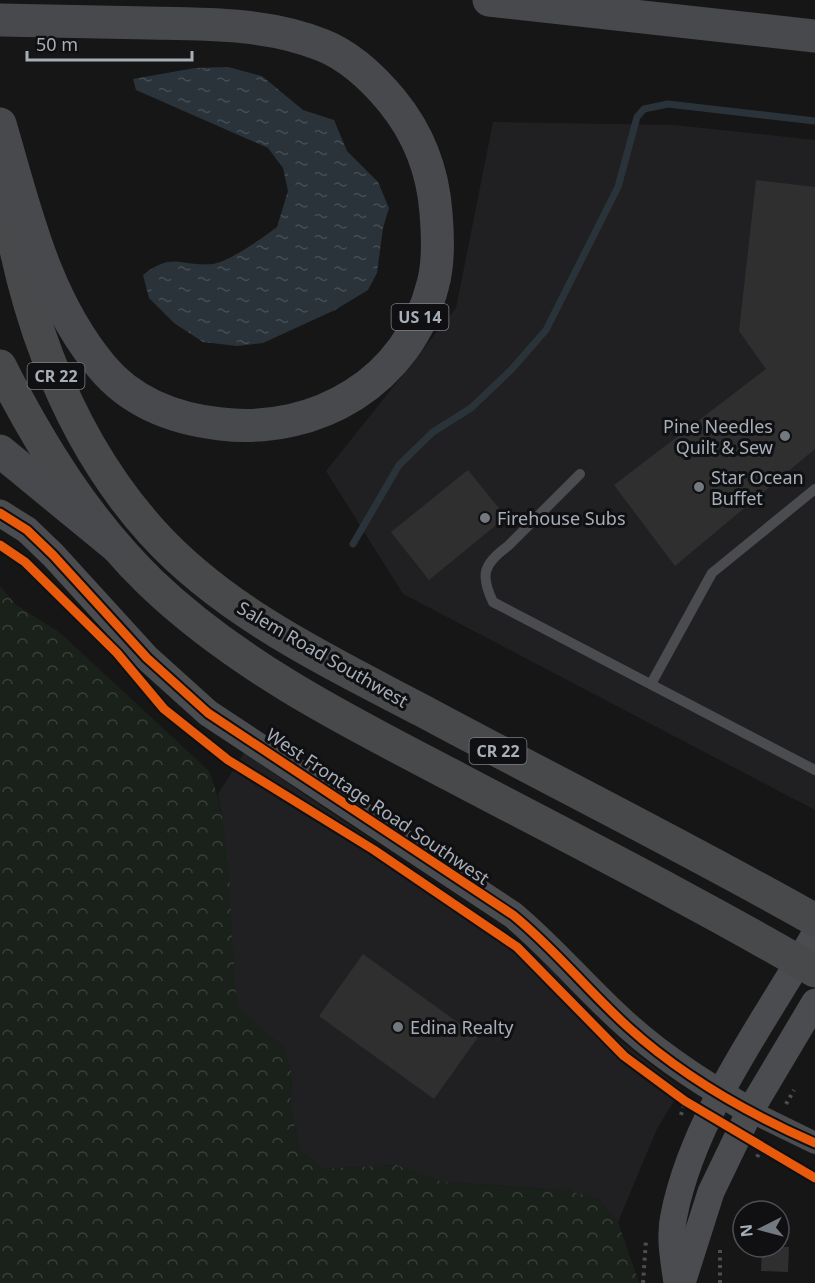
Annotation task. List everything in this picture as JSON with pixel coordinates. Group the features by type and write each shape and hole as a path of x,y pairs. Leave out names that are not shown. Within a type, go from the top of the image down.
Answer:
{"highway":[{"path":"489,0 815,36"},
{"name":"US 14","path":"0,20 240,26 322,45 353,62 381,87 402,113 427,163 434,190 437,254 433,284 422,316 402,349 379,376 328,411 306,419 269,426 234,426 191,421 157,409 123,389 102,368 75,331 42,265 0,124"},
{"path":"0,451 117,547"}],"main road":[{"name":"Salem Road Southwest","path":"0,148 7,211 16,260 48,360 67,402 115,485 152,532 182,561 241,608 322,657 710,861 815,920"},
{"path":"0,366 45,448 74,493 117,547"},
{"name":"CR 22","path":"117,547 152,584 201,625 288,687 336,715 741,928 807,967"}],"street":[{"name":"West Frontage Road Southwest","path":"0,513 27,530 53,555 147,658 208,713 513,915 548,944 627,1026 716,1105 745,1122"},
{"path":"677,1283 672,1238 674,1216 686,1168 716,1105 807,967 815,934"},
{"path":"682,1283 711,1192 745,1122 815,1002"},
{"path":"745,1122 775,1124 815,1143"}],"lane":[{"path":"580,474 508,546 495,556 486,569 484,584 493,602 815,770"},
{"path":"651,684 712,573 815,489"}],"path":[{"path":"752,1166 767,1150 775,1124 795,1087"},
{"path":"676,1095 685,1101 716,1105"},
{"path":"745,1122 767,1150"},
{"path":"720,1283 721,1243"}],"shaded area":[{"path":"493,122 674,125 815,140 815,810 403,594 326,471 456,308"},
{"path":"244,753 485,918 550,969 605,1029 681,1089 657,1129 618,1222 599,1200 567,1190 443,1182 396,1165 324,1169 300,1150 290,1106 292,1076 238,1008 233,971 224,831 218,794"}],"green space":[{"path":"0,586 16,605 59,632 209,771 224,825 238,1008 284,1046 292,1076 290,1106 300,1150 324,1169 396,1165 443,1182 567,1190 599,1200 618,1222 639,1283 0,1283"}],"water":[{"path":"228,67 262,76 303,110 334,120 347,151 378,182 389,208 383,228 377,273 368,290 335,310 263,343 237,346 203,342 174,323 149,298 143,275 153,268 170,262 213,264 220,262 277,227 288,191 283,168 268,148 136,90 133,79 195,68"}],"building":[{"path":"756,180 815,187 815,449 675,566 614,485 766,369 739,331"},
{"path":"468,470 506,517 429,580 391,532"},
{"name":"Edina Realty","path":"363,954 478,1037 434,1099 319,1016"},
{"path":"762,1259 789,1259 788,1272 761,1271"}],"waterway":[{"path":"353,544 399,465 433,432 471,408 511,370 546,330 618,187 637,117 644,109 668,104 815,121"}],"cycle path":[{"path":"0,513 27,530 53,555 147,658 208,713 513,915 628,1027 693,1078 766,1120 815,1143"},
{"path":"0,545 25,562 117,653 164,709 228,760 374,850 517,947 624,1056 685,1101 815,1178"}],"place":[{"name":"Pine Needles Quilt & Sew","path":"785,436"},
{"name":"Star Ocean Buffet","path":"699,487"},
{"name":"Firehouse Subs","path":"485,518"},
{"name":"Edina Realty","path":"398,1027"}]}
